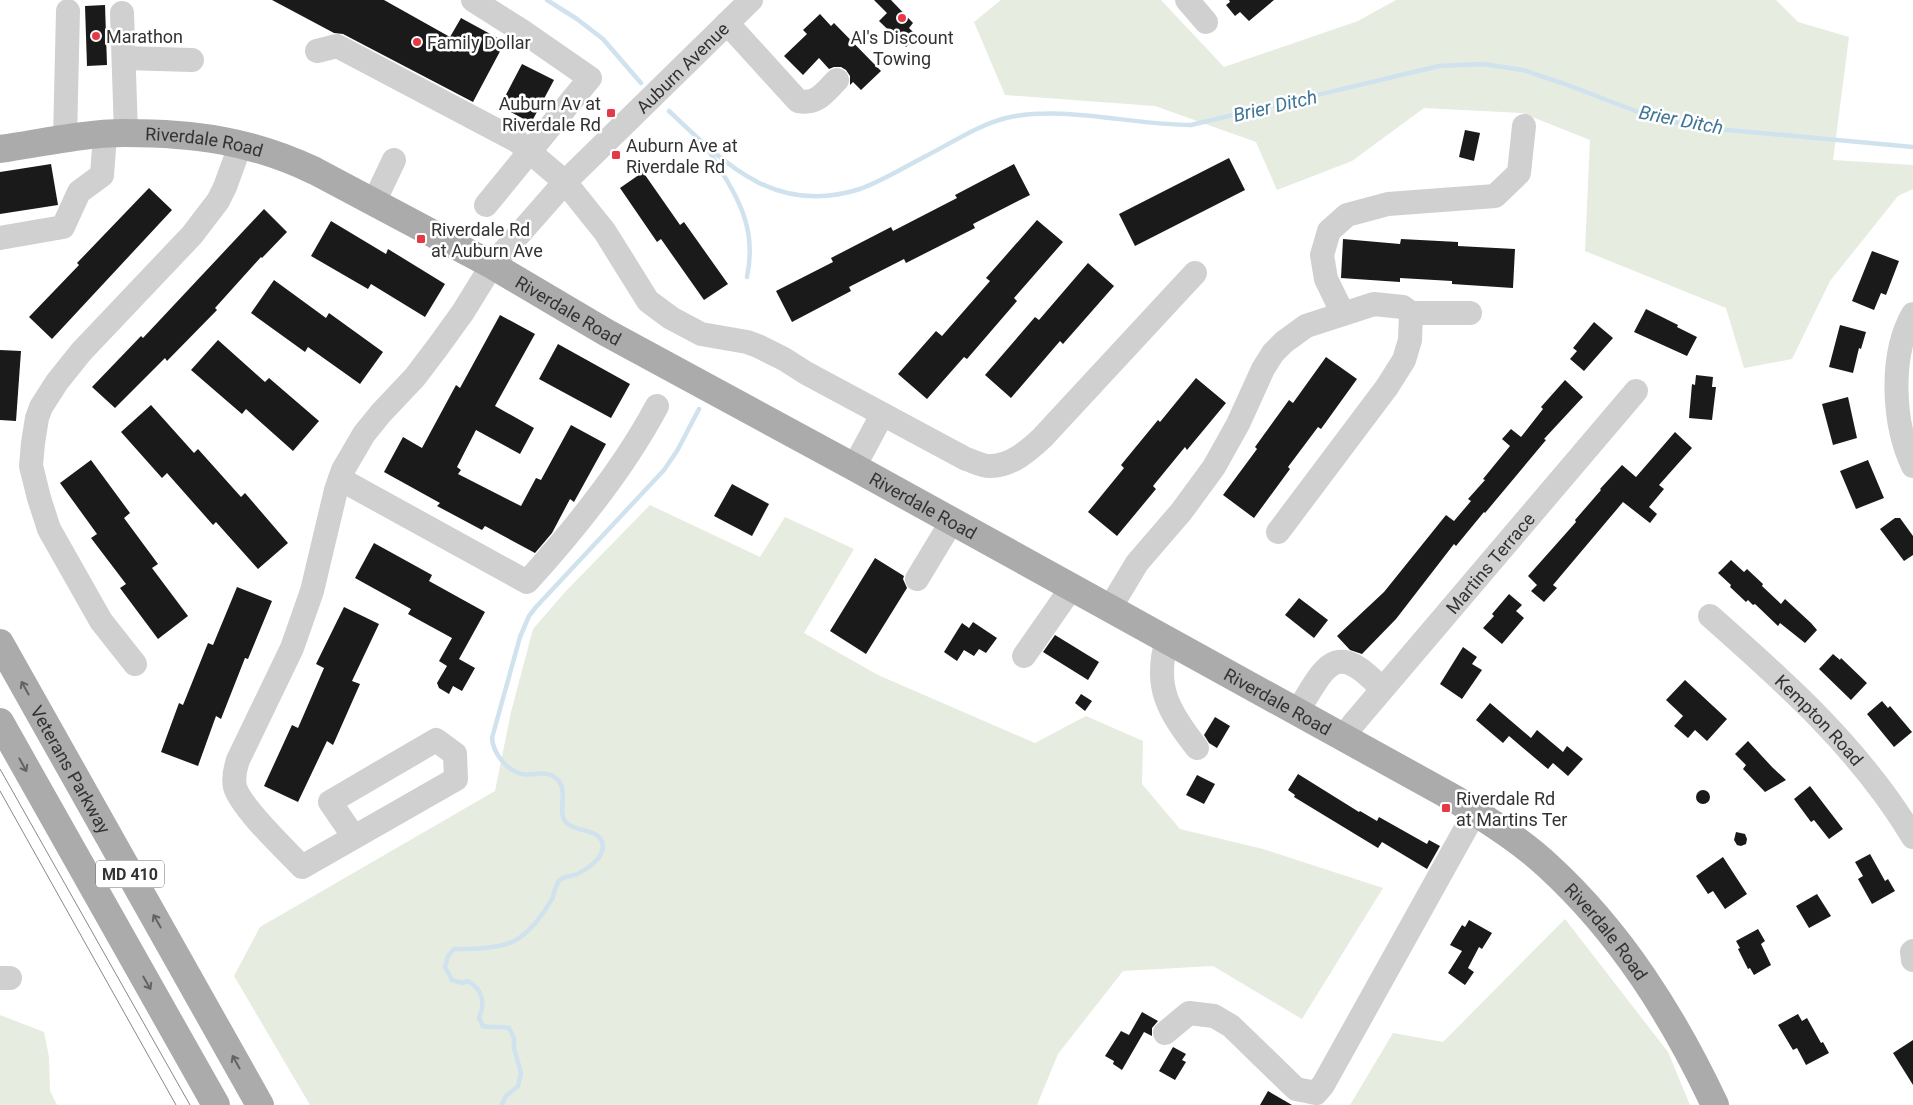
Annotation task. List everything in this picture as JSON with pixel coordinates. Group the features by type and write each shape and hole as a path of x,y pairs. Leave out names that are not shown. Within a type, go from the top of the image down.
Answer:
{"main road":[{"name":"Riverdale Road","path":"0,149 65,139 116,134 182,135 241,143 288,158 492,265 607,333 854,467 1455,799 1502,830 1547,865 1601,920 1647,982 1680,1033 1715,1105"},
{"name":"Veterans Parkway","path":"0,643 260,1105"},
{"name":"MD 410","path":"0,722 216,1105"}],"street":[{"path":"473,0 525,32 590,78 486,205"},
{"name":"Auburn Avenue","path":"354,837 302,867 248,808 235,785 235,771 238,760 292,648 312,590 340,479 364,434 420,370 462,312 492,265 565,182 751,0"},
{"path":"1187,0 1206,22"},
{"path":"65,139 68,11"},
{"path":"0,238 63,227 79,192 102,174 116,134 124,58 122,13"},
{"path":"727,23 798,101 807,103 817,100 836,80"},
{"path":"317,51 337,46 517,141 565,182 605,232 648,301 670,318 701,334 747,342 758,346 966,459 988,466 999,465 1017,458 1042,438 1195,273"},
{"path":"124,58 192,60"},
{"path":"1343,314 1326,279 1322,255 1329,231 1347,215 1388,204 1495,196 1519,174 1524,126"},
{"path":"135,664 101,621 49,529 31,466 37,418 41,407 57,382 82,352 192,235 208,215 225,187 241,143"},
{"path":"374,202 394,160"},
{"path":"1110,608 1137,563 1181,512 1214,466 1238,424 1263,369 1273,353 1284,342 1306,326 1374,304 1403,307 1410,313 1470,313"},
{"path":"1278,532 1387,387 1404,360 1410,340 1410,313"},
{"path":"1913,314 1904,333 1899,350 1896,377 1903,438 1913,466"},
{"name":"Martins Terrace","path":"1344,738 1352,724 1636,391"},
{"path":"340,479 528,582 551,556 620,467 640,439 657,406"},
{"path":"854,467 882,415"},
{"path":"917,579 952,521"},
{"path":"1024,656 1072,587"},
{"name":"Kempton Road","path":"1710,616 1788,686 1842,741 1880,788 1913,837"},
{"path":"1167,640 1164,651 1161,685 1175,720 1197,748"},
{"path":"1297,712 1322,672 1338,661 1355,665 1370,676 1382,689"},
{"path":"436,740 455,754 456,779 354,837 330,802 436,740"},
{"path":"1165,1033 1190,1013 1214,1016 1231,1026 1296,1089 1316,1093 1323,1085 1475,812"},
{"path":"1913,951 1913,960"}],"shaded area":[{"path":"1001,0 1161,0 1224,67 1358,21 1396,0 1776,0 1798,22 1849,37 1833,160 1913,165 1913,189 1898,196 1830,281 1792,359 1744,368 1726,308 1585,251 1590,140 1522,113 1424,108 1352,161 1277,190 1256,142 1155,106 1005,95 974,22"},
{"path":"650,505 760,557 785,517 854,549 804,633 878,675 1035,743 1086,716 1143,741 1142,784 1180,829 1263,849 1383,888 1302,1019 1213,966 1123,971 1058,1054 1037,1105 310,1105 234,976 260,927 495,791 511,712 533,629 566,591"},
{"path":"1565,919 1668,1052 1690,1105 1350,1105 1393,1033 1443,1042"},
{"path":"0,1015 44,1032 49,1057 50,1091 57,1105 0,1105"}],"building":[{"path":"272,0 384,0 450,37 461,18 505,42 473,102 343,34 334,33"},
{"path":"874,0 891,0 913,23 909,28 917,36 906,47 879,21 887,13"},
{"path":"1229,0 1274,0 1249,21 1240,12 1235,16 1226,5 1230,2"},
{"name":"Marathon","path":"105,5 107,65 87,66 85,6"},
{"path":"820,14 831,26 834,23 881,71 861,90 853,82 850,85 850,76 841,67 829,69 819,58 803,75 784,56 807,34 803,30"},
{"path":"522,64 554,80 531,123 500,106"},
{"path":"1465,130 1480,133 1474,161 1459,157"},
{"path":"1229,158 1245,190 1135,246 1119,214"},
{"path":"51,164 58,205 0,214 0,172"},
{"path":"1014,164 1030,195 973,224 975,228 906,263 904,259 849,287 851,291 792,322 776,291 833,262 831,258 891,227 893,231 957,198 955,195"},
{"path":"643,172 680,225 684,222 728,284 704,300 661,239 657,242 620,188"},
{"path":"149,188 172,210 52,339 29,317 79,265 77,263"},
{"path":"264,209 287,232 261,257 215,308 217,310 167,361 165,358 115,408 92,387 141,336 143,338"},
{"path":"1037,220 1063,242 1014,298 1017,301 967,359 964,357 927,399 898,374 936,331 942,336 990,281 986,278"},
{"path":"331,221 386,254 388,249 445,284 425,317 371,284 368,289 311,256"},
{"path":"1343,239 1400,244 1401,239 1458,242 1458,246 1515,249 1513,288 1452,284 1452,281 1400,278 1400,282 1341,278"},
{"path":"1872,251 1899,261 1886,295 1881,293 1874,310 1852,301"},
{"path":"1088,263 1114,286 1063,344 1060,341 1011,398 985,375 1035,317 1039,320"},
{"path":"274,280 326,318 329,313 383,352 360,384 308,347 305,352 251,313"},
{"path":"1646,309 1697,337 1687,356 1634,332"},
{"path":"500,315 535,334 495,406 534,428 520,454 476,430 457,467 461,470 458,474 521,506 536,478 541,480 571,425 606,444 574,502 570,499 552,533 535,553 485,526 482,530 437,506 440,503 384,472 403,437 422,448 456,385 460,388"},
{"path":"1594,322 1613,338 1584,371 1570,359 1577,351 1573,348"},
{"path":"1840,325 1866,332 1861,349 1859,348 1853,373 1829,367"},
{"path":"218,340 265,382 269,378 319,421 293,451 246,409 242,414 191,370"},
{"path":"558,344 630,384 611,418 539,379"},
{"path":"0,350 21,351 16,421 0,420"},
{"path":"1326,357 1357,379 1321,429 1318,427 1288,467 1290,469 1254,518 1223,495 1257,449 1255,447 1289,400 1293,403"},
{"path":"1696,375 1713,377 1712,387 1716,387 1712,420 1689,418 1692,384 1695,385"},
{"path":"1196,378 1226,403 1187,450 1185,447 1153,486 1156,489 1117,536 1088,512 1124,468 1121,465"},
{"path":"1565,380 1583,397 1544,439 1546,440 1485,513 1456,546 1454,544 1396,619 1362,654 1350,650 1337,636 1384,592 1446,515 1454,521 1471,501 1468,499 1485,480 1483,479 1510,446 1502,439 1511,429 1521,437 1543,409 1541,407"},
{"path":"1848,397 1857,438 1833,445 1822,404"},
{"path":"151,405 194,453 198,449 241,497 245,493 288,543 258,569 216,522 213,525 167,473 162,478 121,432"},
{"path":"1675,432 1692,448 1659,485 1664,489 1649,507 1657,514 1650,523 1623,502 1553,585 1557,588 1544,602 1531,591 1537,585 1528,576 1576,522 1575,520 1600,489 1622,465 1636,477"},
{"path":"91,460 130,513 124,518 158,564 152,568 188,616 158,639 120,588 126,584 91,538 97,534 60,483"},
{"path":"1868,460 1884,498 1856,509 1840,471"},
{"path":"732,484 769,504 752,536 714,516"},
{"path":"1895,518 1900,518 1913,536 1913,555 1904,561 1880,529"},
{"path":"374,543 432,575 429,581 485,612 459,659 475,668 462,691 453,686 449,694 439,688 437,683 447,666 439,661 452,638 408,614 411,609 355,578"},
{"path":"875,558 904,576 903,579 907,588 866,654 830,631"},
{"path":"1731,560 1744,572 1747,569 1781,604 1785,599 1811,623 1817,630 1805,643 1780,623 1778,626 1755,604 1753,605 1748,600 1746,602 1730,587 1731,585 1718,573"},
{"path":"237,587 272,601 248,659 245,658 221,719 216,716 198,766 161,752 179,703 183,705 208,643 213,645"},
{"path":"1509,594 1522,605 1516,611 1524,618 1502,644 1483,628"},
{"path":"1299,598 1328,620 1314,638 1285,615"},
{"path":"344,607 379,624 352,681 360,684 333,745 327,741 298,802 264,786 292,725 298,728 324,668 316,664"},
{"path":"973,622 997,638 986,653 979,649 974,656 964,650 957,661 944,652 962,623 969,628"},
{"path":"1055,635 1099,662 1088,680 1043,652"},
{"path":"1463,647 1477,657 1472,664 1482,670 1462,699 1440,684"},
{"path":"1833,654 1840,660 1841,658 1867,683 1851,700 1819,669"},
{"path":"1685,680 1727,719 1707,741 1695,730 1688,738 1674,726 1683,716 1666,700"},
{"path":"1081,694 1092,701 1085,711 1075,703"},
{"path":"1882,701 1888,708 1890,706 1912,732 1894,747 1867,714"},
{"path":"1490,703 1531,738 1537,730 1563,752 1567,746 1583,759 1568,776 1553,763 1548,769 1509,736 1503,743 1476,720"},
{"path":"1215,717 1230,726 1217,748 1209,743 1204,735"},
{"path":"1748,741 1786,780 1765,792 1743,769 1746,765 1735,754"},
{"path":"1298,774 1359,812 1377,821 1379,817 1427,844 1429,840 1440,846 1427,869 1382,842 1378,848 1294,797 1295,795 1288,790"},
{"path":"1197,775 1215,784 1204,804 1186,795"},
{"path":"1810,786 1843,829 1829,839 1814,820 1811,822 1794,799"},
{"path":"1703,790 1708,792 1710,797 1708,802 1703,804 1698,802 1696,797 1698,792"},
{"path":"1736,832 1745,834 1746,844 1737,845 1734,840"},
{"path":"1870,854 1885,881 1888,879 1895,891 1872,904 1858,879 1863,876 1855,862"},
{"path":"1723,857 1747,894 1725,909 1713,891 1708,894 1696,876"},
{"path":"1817,894 1831,916 1809,928 1796,906"},
{"path":"1469,920 1492,933 1482,949 1479,947 1468,968 1474,972 1465,985 1448,973 1462,951 1450,945 1462,925 1465,927"},
{"path":"1758,929 1765,941 1761,944 1771,965 1754,975 1750,968 1748,969 1736,941"},
{"path":"1142,1012 1158,1021 1152,1028 1152,1036 1144,1032 1122,1070 1113,1064 1114,1061 1105,1056 1121,1031 1129,1035"},
{"path":"1798,1014 1802,1021 1807,1018 1829,1053 1806,1065 1797,1048 1793,1050 1778,1025"},
{"path":"1913,1040 1913,1085 1893,1053"},
{"path":"1173,1047 1186,1054 1182,1060 1186,1062 1175,1080 1159,1071"},
{"path":"1268,1091 1292,1105 1260,1105"}],"waterway":[{"name":"Brier Ditch","path":"547,0 577,19 603,39 641,83"},
{"name":"Brier Ditch","path":"669,111 732,166 754,180 777,190 802,196 830,196 860,189 975,130 1006,118 1050,114 1191,125 1439,66 1483,64 1523,70 1646,115 1695,127 1913,147"},
{"path":"709,151 735,196 747,225 750,258 747,277"},
{"path":"502,1105 506,1096 518,1086 521,1073 514,1048 514,1038 509,1028 483,1026 479,1018 482,1007 479,992 468,981 462,983 452,980 445,967 448,956 454,949 493,947 507,944 520,938 536,923 545,910 552,899 559,881 583,871 596,861 603,847 600,838 596,835 573,827 564,820 562,814 562,786 558,780 547,774 522,774 516,772 501,760 493,744 492,738 520,637 529,616 536,607 664,470 677,451 699,409"}],"tram line":[{"path":"0,769 190,1105"},
{"path":"0,791 176,1105"}],"place":[{"name":"Al's Discount Towing","path":"902,18"},
{"name":"Marathon","path":"96,36"},
{"name":"Family Dollar","path":"417,42"},
{"name":"Auburn Av at Riverdale Rd","path":"611,113"},
{"name":"Auburn Ave at Riverdale Rd","path":"616,155"},
{"name":"Riverdale Rd at Auburn Ave","path":"421,239"},
{"name":"Riverdale Rd at Martins Ter","path":"1446,808"}]}
